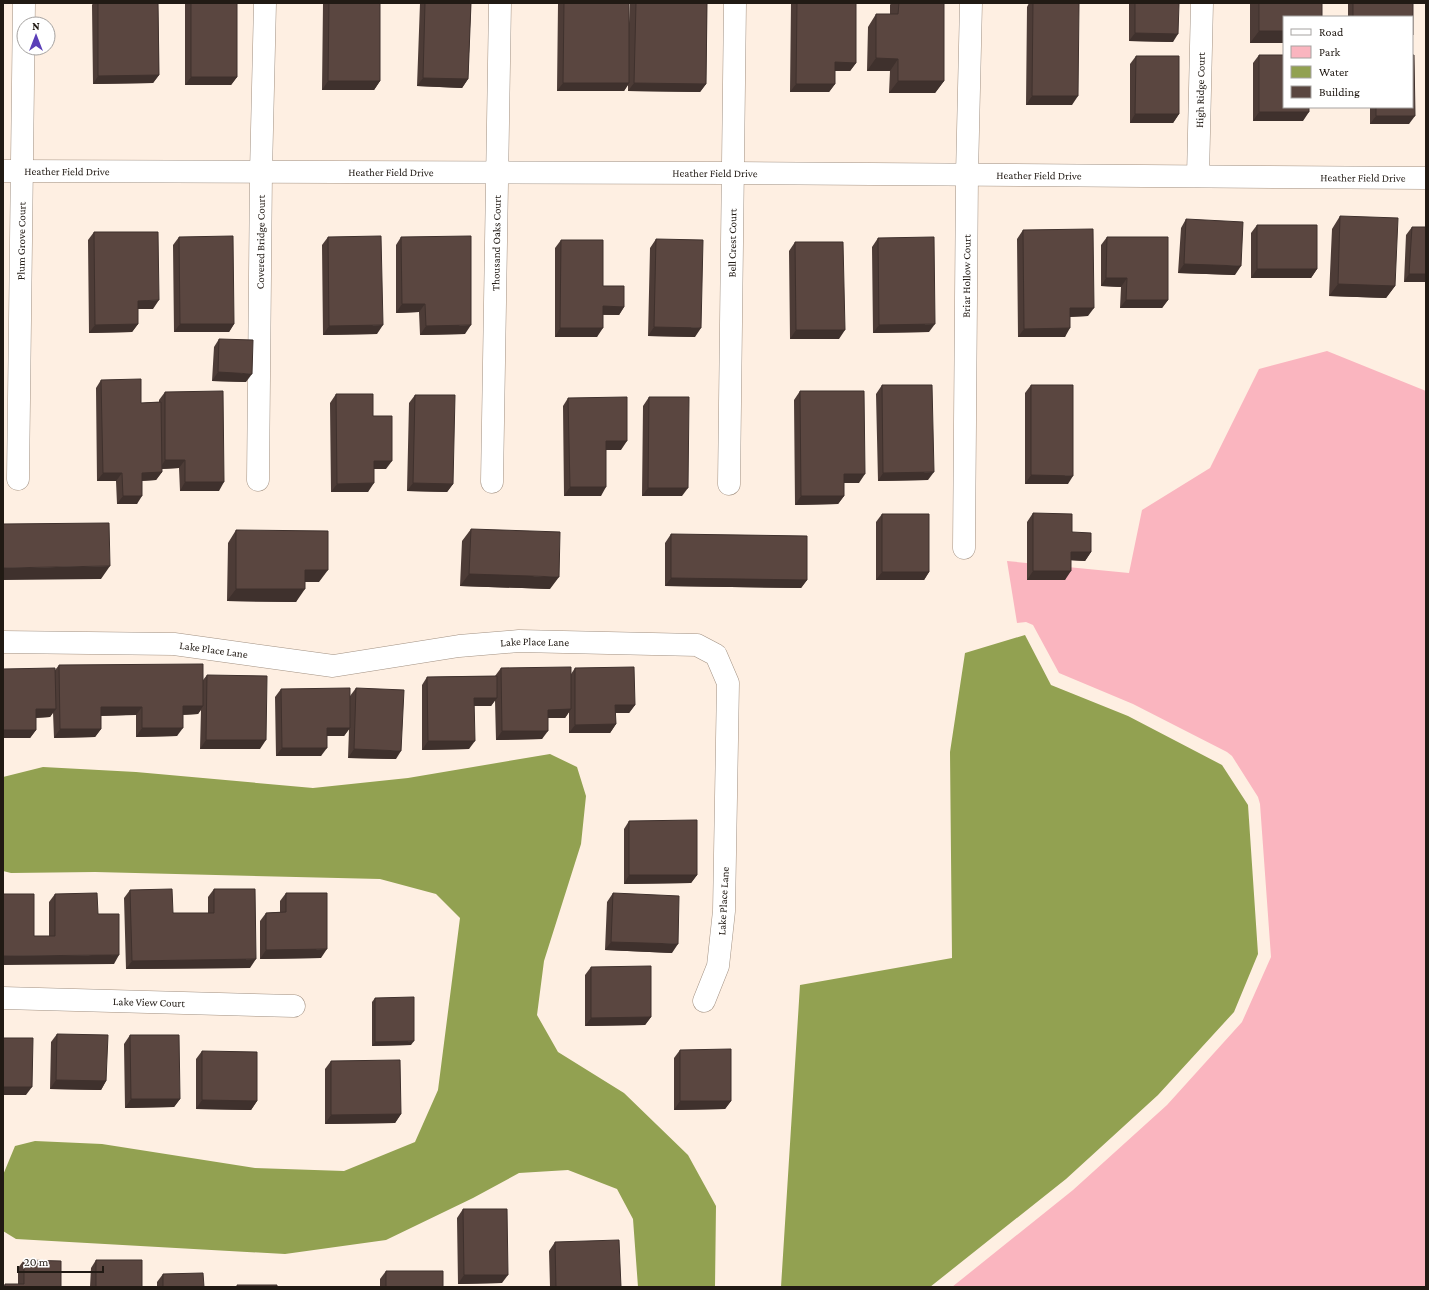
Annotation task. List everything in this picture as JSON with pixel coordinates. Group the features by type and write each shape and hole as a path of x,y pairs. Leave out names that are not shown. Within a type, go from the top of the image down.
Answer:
{"street":[{"name":"Plum Grove Court","path":"18,479 12,171 24,3"},
{"name":"Covered Bridge Court","path":"258,480 261,172 266,3"},
{"name":"Thousand Oaks Court","path":"492,482 500,3"},
{"name":"Bell Crest Court","path":"729,484 735,3"},
{"name":"Briar Hollow Court","path":"964,548 967,174 971,3"},
{"name":"High Ridge Court","path":"1198,176 1202,3"},
{"name":"Heather Field Drive","path":"12,171 967,174 1426,178"},
{"name":"Lake Place Lane","path":"3,642 174,644 333,666 459,646 519,641 697,645 716,655 728,683 724,911 718,966 704,1001"},
{"name":"Lake View Court","path":"3,998 294,1006"}],"green space":[{"path":"1327,351 1426,391 1426,1287 952,1287 1073,1190 1167,1105 1242,1022 1271,957 1260,804 1258,797 1232,756 1227,752 1133,704 1059,673 1033,625 1026,622 1017,623 1007,561 1129,573 1142,510 1210,468 1259,369"}],"water":[{"path":"1025,635 1051,685 1128,716 1222,765 1248,805 1258,954 1234,1012 1158,1095 1066,1179 930,1287 781,1287 800,985 952,958 950,752 965,653"},
{"path":"550,754 577,767 586,796 581,844 544,961 537,1015 558,1052 624,1093 688,1155 716,1206 715,1287 638,1287 633,1219 617,1189 568,1170 519,1173 473,1198 386,1240 285,1254 16,1239 3,1231 3,1175 15,1146 35,1141 102,1144 255,1168 344,1171 415,1142 438,1090 460,918 436,894 380,879 95,872 11,873 3,871 3,777 43,767 136,772 313,788 408,778"}],"building":[{"path":"98,3 158,3 159,75 98,76"},
{"path":"191,3 237,3 237,77 191,77"},
{"path":"329,3 380,3 380,81 328,81"},
{"path":"425,3 471,3 468,79 423,78"},
{"path":"564,3 629,3 629,83 563,83"},
{"path":"636,3 707,3 706,84 634,83"},
{"path":"797,3 856,3 856,63 835,62 835,84 796,84"},
{"path":"899,3 944,3 944,81 898,81 898,59 876,58 876,14 898,14"},
{"path":"1033,3 1079,3 1078,96 1032,96"},
{"path":"1135,3 1179,3 1178,34 1135,33"},
{"path":"1259,3 1322,3 1322,16 1283,16 1283,31 1259,31"},
{"path":"1353,3 1413,3 1413,16 1353,16"},
{"path":"1259,55 1283,55 1283,108 1309,108 1309,112 1259,112"},
{"path":"1414,55 1415,116 1376,116 1376,108 1413,108"},
{"path":"1136,56 1179,56 1179,114 1135,114"},
{"path":"1340,216 1398,218 1395,286 1338,284"},
{"path":"1186,219 1243,222 1241,266 1184,264"},
{"path":"1257,225 1317,225 1317,269 1257,269"},
{"path":"1412,227 1426,227 1426,274 1409,274"},
{"path":"1093,229 1094,308 1070,308 1070,328 1024,329 1023,230"},
{"path":"94,232 158,232 159,300 138,301 138,324 95,325"},
{"path":"233,236 234,324 180,324 179,237"},
{"path":"381,236 383,325 329,326 328,237"},
{"path":"471,236 471,325 426,326 425,304 402,304 401,237"},
{"path":"934,237 935,324 879,325 878,238"},
{"path":"1107,237 1168,237 1168,300 1126,300 1127,278 1106,278"},
{"path":"656,239 703,240 701,328 654,327"},
{"path":"561,240 603,240 603,286 624,286 624,307 603,306 603,328 560,328"},
{"path":"795,242 843,242 845,330 796,330"},
{"path":"219,339 253,340 252,374 218,372"},
{"path":"141,379 141,403 161,402 162,472 142,473 142,496 123,496 122,473 103,473 101,380"},
{"path":"882,385 932,385 934,472 883,473"},
{"path":"1031,385 1073,385 1073,476 1031,475"},
{"path":"223,391 224,482 185,482 185,460 165,460 165,392"},
{"path":"800,391 864,391 865,474 844,474 844,496 801,496"},
{"path":"336,394 373,394 373,416 392,416 392,461 374,461 374,483 337,484"},
{"path":"415,395 455,395 453,484 413,483"},
{"path":"627,397 627,441 606,441 606,487 570,487 568,398"},
{"path":"649,397 689,397 688,488 648,488"},
{"path":"1033,513 1072,514 1072,532 1091,533 1091,552 1071,552 1071,571 1033,571"},
{"path":"882,514 929,514 929,572 882,572"},
{"path":"109,523 110,566 3,568 3,524"},
{"path":"471,529 560,532 559,577 469,574"},
{"path":"236,530 328,531 328,570 305,570 305,589 236,589"},
{"path":"671,534 807,536 807,580 671,578"},
{"path":"203,664 203,706 183,706 183,728 142,728 142,707 101,707 101,729 60,729 59,665"},
{"path":"571,667 571,709 548,710 548,731 502,731 501,668"},
{"path":"634,667 635,705 615,705 616,724 575,725 575,668"},
{"path":"55,668 56,709 36,709 36,730 3,730 3,669"},
{"path":"207,675 267,676 266,740 206,740"},
{"path":"497,676 497,698 474,698 475,741 428,741 427,677"},
{"path":"350,688 350,728 327,728 327,748 282,748 281,689"},
{"path":"356,688 404,690 401,751 354,749"},
{"path":"697,820 697,875 629,875 629,821"},
{"path":"172,889 173,913 214,913 214,889 255,889 256,959 132,961 130,890"},
{"path":"97,893 98,914 119,914 119,955 3,956 3,894 34,894 34,936 55,936 55,894"},
{"path":"286,893 327,893 327,949 266,950 266,913 286,912"},
{"path":"613,893 679,896 678,944 611,942"},
{"path":"651,966 651,1017 591,1018 591,967"},
{"path":"414,997 414,1041 375,1042 375,998"},
{"path":"57,1034 108,1035 106,1081 56,1080"},
{"path":"130,1035 179,1035 180,1099 131,1099"},
{"path":"3,1038 33,1038 32,1087 3,1087"},
{"path":"731,1049 731,1101 680,1101 680,1050"},
{"path":"202,1051 257,1052 257,1101 202,1100"},
{"path":"400,1060 401,1114 331,1115 331,1061"},
{"path":"463,1209 507,1209 508,1275 464,1275"},
{"path":"619,1240 621,1287 556,1287 555,1242"},
{"path":"24,1260 61,1261 61,1287 5,1287 5,1284 24,1284"},
{"path":"96,1260 142,1260 142,1287 96,1287"},
{"path":"386,1271 443,1271 443,1287 386,1287"},
{"path":"203,1273 204,1287 163,1287 163,1274"},
{"path":"237,1285 277,1285 277,1287 237,1287"}]}
